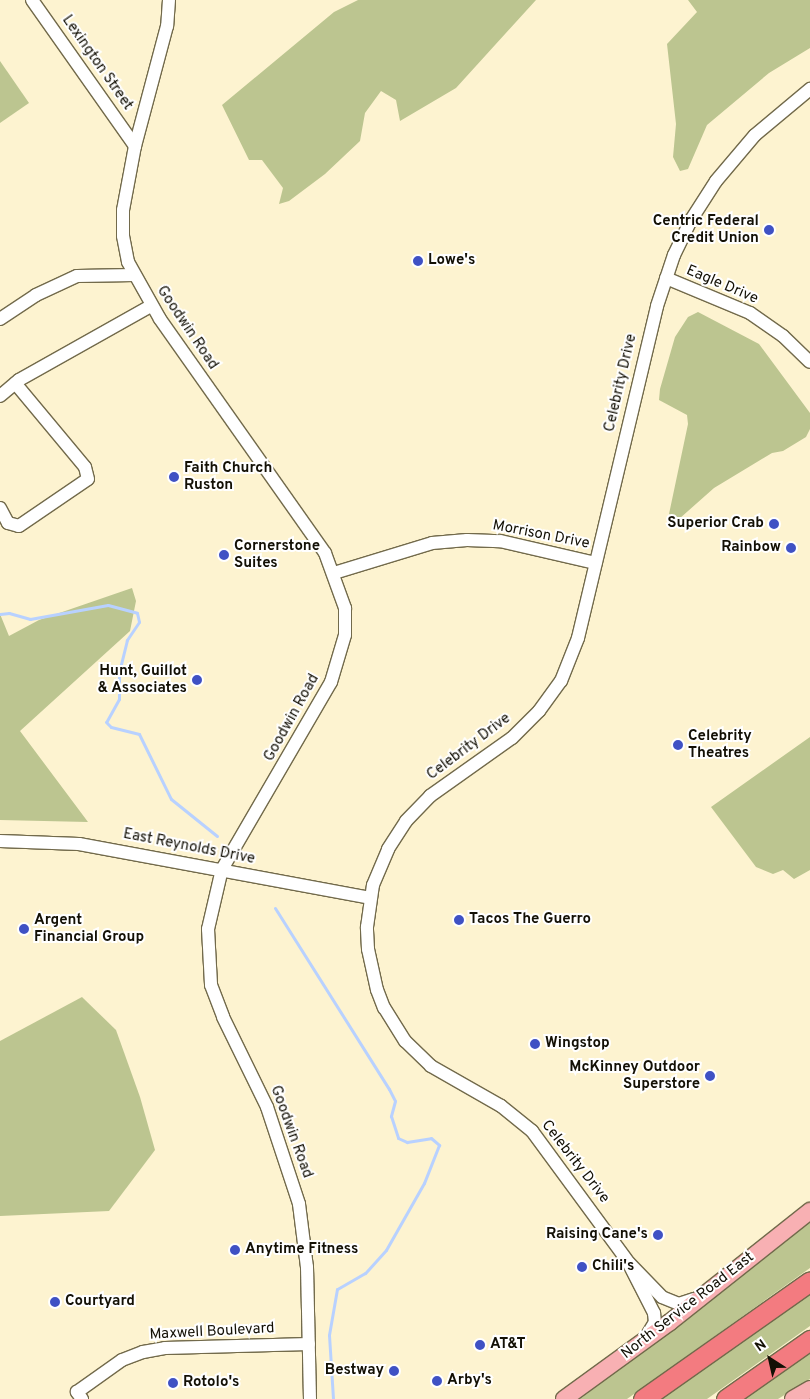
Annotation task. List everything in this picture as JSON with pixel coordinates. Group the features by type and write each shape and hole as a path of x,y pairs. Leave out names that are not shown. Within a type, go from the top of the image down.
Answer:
{"highway":[{"path":"642,1399 810,1281"},
{"path":"726,1399 810,1340"}],"main road":[{"name":"North Service Road East","path":"564,1399 638,1346 810,1211"},
{"path":"793,1399 810,1389"}],"street":[{"name":"Lexington Street","path":"32,0 135,146"},
{"name":"Goodwin Road","path":"170,0 167,26 135,146 123,210 123,236 134,275 151,306 303,519 334,573 345,608 345,635 332,682 222,869 208,929 211,985 223,1017 267,1107 299,1204 307,1266 310,1399"},
{"name":"Celebrity Drive","path":"630,1263 532,1131 500,1106 431,1066 394,1025 377,990 368,950 370,898 388,849 406,820 430,796 512,738 539,711 560,682 578,638 656,306 666,278 691,220 716,181 755,135 810,89"},
{"path":"0,320 36,295 77,276 134,275"},
{"name":"Eagle Drive","path":"666,278 750,313 783,336 810,362"},
{"path":"0,396 15,383 151,306"},
{"path":"0,508 8,523 19,526 88,479 85,467 15,383"},
{"name":"Morrison Drive","path":"334,573 432,543 467,540 500,541 596,563"},
{"name":"East Reynolds Drive","path":"0,841 79,844 222,869 370,898"},
{"path":"630,1263 669,1303 679,1304 706,1293"},
{"path":"630,1263 655,1317 653,1327 638,1346"},
{"name":"Maxwell Boulevard","path":"82,1399 77,1392 122,1360 143,1352 165,1348 309,1344"}],"green space":[{"path":"358,0 536,0 456,88 400,121 396,100 381,91 365,113 360,141 325,174 289,201 279,204 283,188 262,160 249,160 222,105 334,12"},
{"path":"688,0 810,0 810,48 769,73 707,125 688,169 680,171 673,157 676,124 667,44 697,12"},
{"path":"0,61 29,103 0,123"},
{"path":"698,312 759,344 810,413 810,429 806,437 783,451 772,453 714,488 679,519 673,519 669,514 688,424 687,415 659,400 660,389 675,337 688,317"},
{"path":"132,588 136,601 130,631 20,731 88,822 0,820 0,614 9,636 39,620"},
{"path":"810,737 810,870 794,879 783,870 773,874 756,867 711,807"},
{"path":"82,997 116,1030 140,1097 155,1150 109,1211 0,1216 0,1041"},
{"path":"810,1222 810,1268 627,1399 580,1399"},
{"path":"810,1292 810,1326 707,1399 658,1399"},
{"path":"810,1349 810,1379 778,1399 739,1399"}],"waterway":[{"path":"0,614 9,613 30,619 108,605 137,613 139,622 127,640 119,672 119,699 106,722 111,727 139,734 171,799 217,836"},
{"path":"275,908 389,1089 395,1101 391,1116 398,1138 407,1142 431,1138 439,1145 424,1183 386,1250 365,1273 337,1289 329,1335 333,1399"}],"place":[{"name":"Centric Federal Credit Union","path":"769,230"},
{"name":"Lowe's","path":"418,261"},
{"name":"Faith Church Ruston","path":"174,477"},
{"name":"Superior Crab","path":"774,524"},
{"name":"Rainbow","path":"791,548"},
{"name":"Cornerstone Suites","path":"224,555"},
{"name":"Hunt, Guillot & Associates","path":"197,680"},
{"name":"Celebrity Theatres","path":"678,745"},
{"name":"Tacos The Guerro","path":"459,920"},
{"name":"Argent Financial Group","path":"24,929"},
{"name":"Wingstop","path":"535,1044"},
{"name":"McKinney Outdoor Superstore","path":"710,1076"},
{"name":"Raising Cane's","path":"658,1235"},
{"name":"Anytime Fitness","path":"235,1250"},
{"name":"Chili's","path":"582,1267"},
{"name":"Courtyard","path":"55,1302"},
{"name":"AT&T","path":"480,1345"},
{"name":"Bestway","path":"394,1371"},
{"name":"Arby's","path":"437,1381"},
{"name":"Rotolo's","path":"173,1383"}]}
